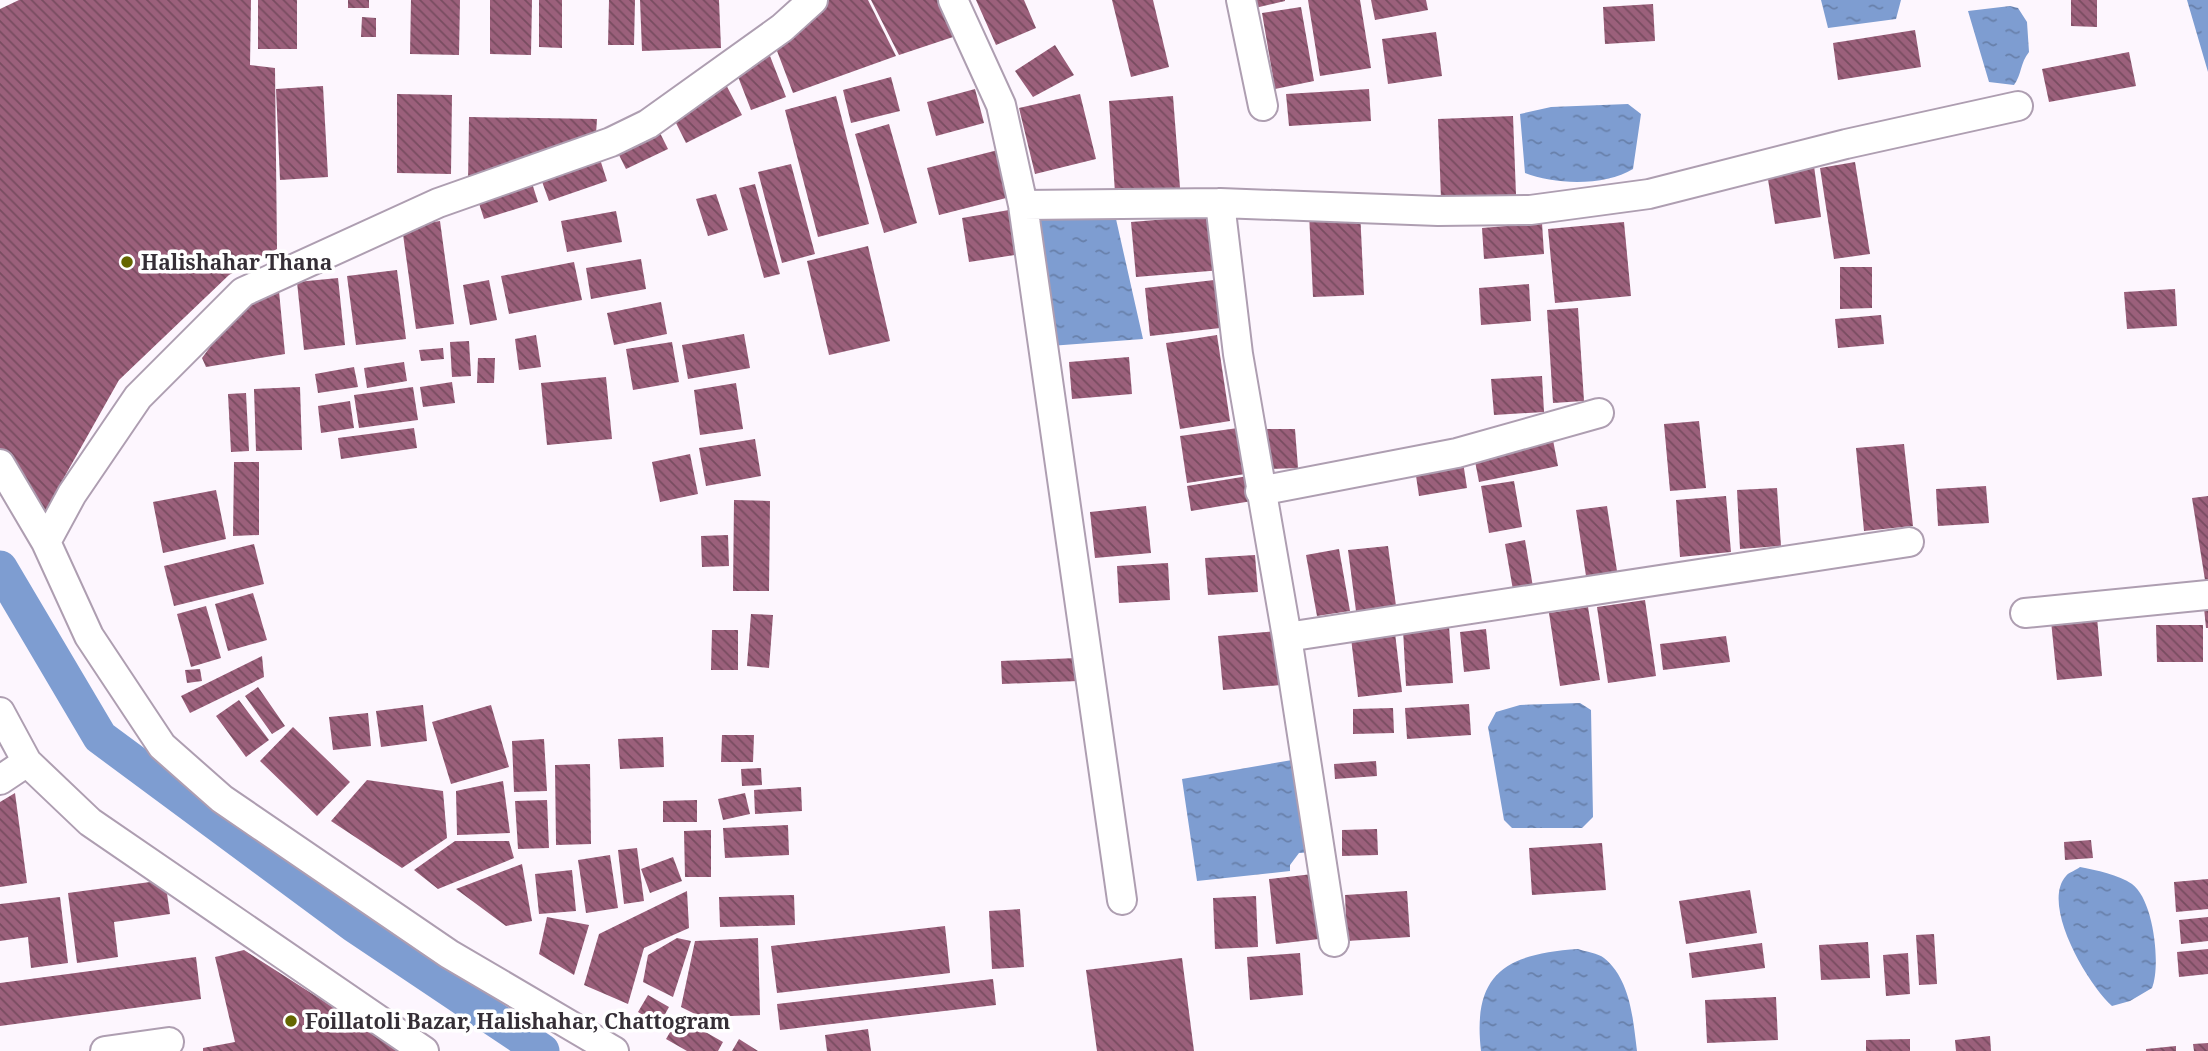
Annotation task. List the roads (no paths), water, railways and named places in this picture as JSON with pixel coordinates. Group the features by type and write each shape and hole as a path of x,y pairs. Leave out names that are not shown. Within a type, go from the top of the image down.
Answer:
{"street":[{"path":"781,0 782,28"},
{"path":"46,542 72,494 138,397 243,292 438,203 611,142 648,124 782,28 813,0"},
{"path":"953,0 1001,105 1023,205 1122,900"},
{"path":"1241,0 1263,106"},
{"path":"1023,205 1220,202 1438,211 1530,210 1649,194 1846,144 2018,106"},
{"path":"1220,202 1237,354 1287,637 1334,942"},
{"path":"1261,491 1457,453 1599,413"},
{"path":"0,464 46,542 89,636 162,746 222,799 449,954 614,1051"},
{"path":"1287,637 1909,542"},
{"path":"2025,613 2208,595"},
{"path":"0,712 27,762 90,822 424,1051"},
{"path":"0,780 27,762"},
{"path":"105,1051 169,1042"}],"water":[{"path":"1821,0 1901,0 1896,19 1828,28"},
{"path":"2187,0 2208,0 2208,72"},
{"path":"2010,6 2018,8 2027,22 2029,52 2014,85 1989,82 1968,11"},
{"path":"1628,104 1641,114 1633,169 1622,175 1580,182 1551,180 1525,173 1520,114 1551,107"},
{"path":"1040,218 1116,219 1143,339 1050,346"},
{"path":"1580,703 1591,710 1593,817 1582,828 1512,828 1504,820 1488,727 1496,712 1520,705"},
{"path":"1304,758 1315,852 1299,853 1290,865 1290,871 1197,881 1182,779"},
{"path":"2080,867 2127,881 2140,892 2146,904 2154,934 2155,978 2152,988 2130,1001 2112,1006 2102,996 2080,964 2063,925 2059,906 2060,889 2066,876"},
{"path":"1578,949 1604,958 1620,977 1629,1001 1637,1051 1481,1051 1482,1003 1489,986 1499,973 1513,963 1531,956"}],"waterway":[{"path":"0,568 100,737 354,925 542,1051"}],"place":[{"name":"Halishahar Thana","path":"127,262"},
{"name":"Foillatoli Bazar, Halishahar, Chattogram","path":"291,1021"}]}
